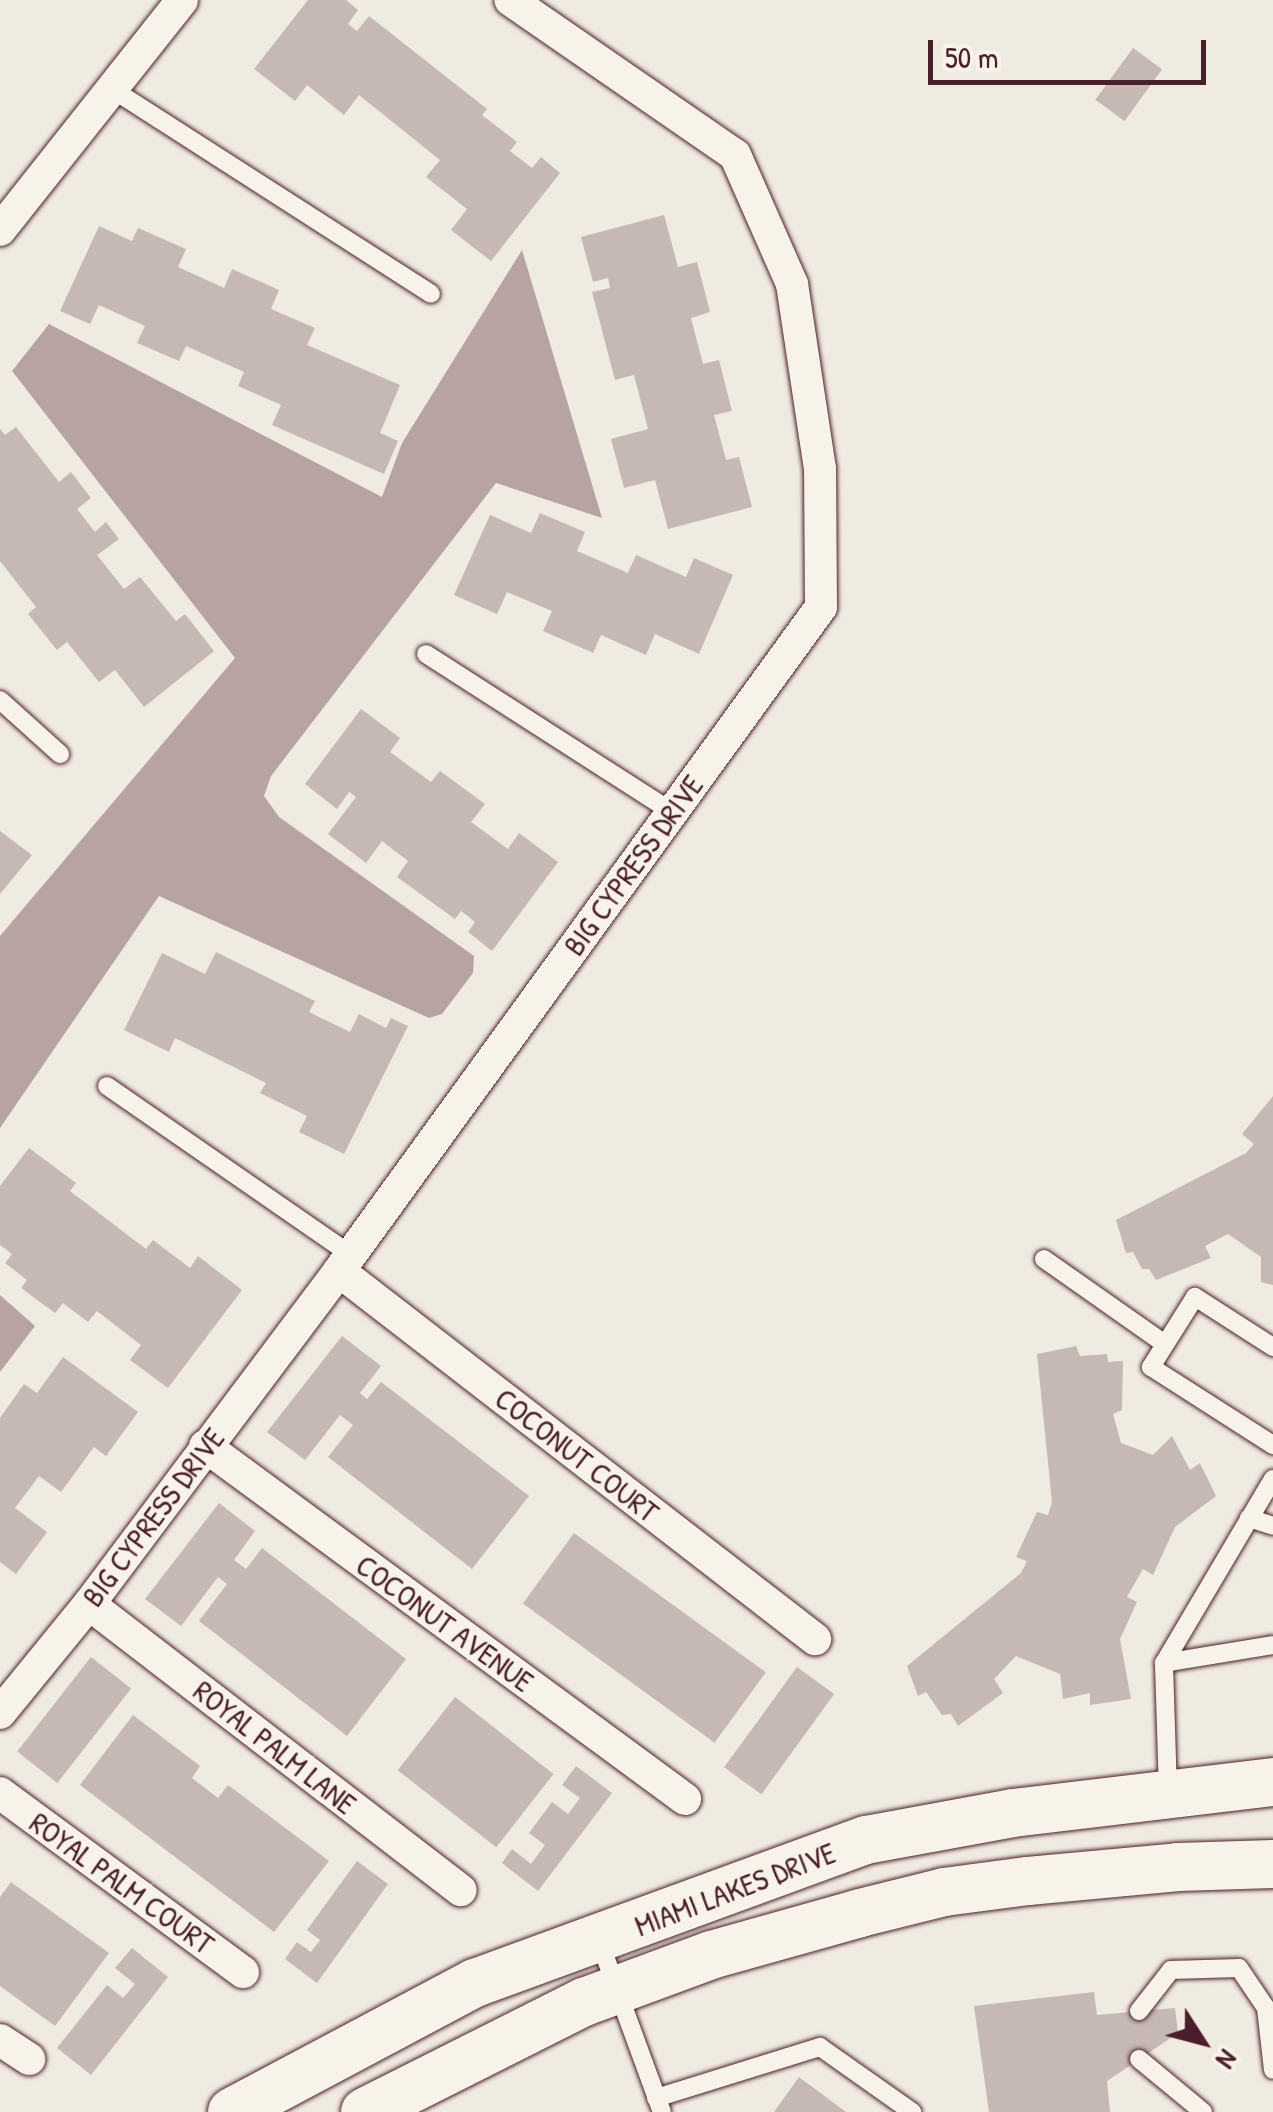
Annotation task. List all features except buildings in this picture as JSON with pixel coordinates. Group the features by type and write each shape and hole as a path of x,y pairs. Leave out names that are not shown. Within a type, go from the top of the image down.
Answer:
{"main road":[{"name":"MIAMI LAKES DRIVE","path":"257,2106 474,1983 866,1840 1168,1792 1273,1782"},
{"name":"MIAMI LAKES DRIVE","path":"364,2112 616,1990 711,1955 944,1892 1178,1866 1273,1864"}],"street":[{"path":"0,230 182,0"},
{"name":"BIG CYPRESS DRIVE","path":"0,1714 89,1604 345,1263 821,606 820,469 792,284 735,155 510,0"},
{"name":"COCONUT COURT","path":"345,1263 815,1640"},
{"name":"COCONUT AVENUE","path":"205,1446 685,1799"},
{"name":"ROYAL PALM LANE","path":"89,1604 461,1890"},
{"name":"ROYAL PALM COURT","path":"0,1794 243,1972"},
{"path":"0,2040 30,2059"}],"lane":[{"path":"112,89 431,294"},
{"path":"426,654 672,812"},
{"path":"0,700 60,754"},
{"path":"106,1086 345,1263"},
{"path":"1044,1259 1164,1344"},
{"path":"1273,1347 1195,1297 1151,1367 1273,1445"},
{"path":"1168,1792 1164,1663 1273,1479"},
{"path":"1249,1518 1273,1526"},
{"path":"1164,1663 1273,1645"},
{"path":"599,1940 659,2105 820,2047 912,2112"},
{"path":"1139,2011 1170,1970 1239,1968 1266,2008 1273,2070"},
{"path":"1139,2060 1203,2112"}],"shaded area":[{"path":"522,250 602,518 496,483 271,776 264,796 279,817 474,956 473,973 442,1014 429,1018 159,896 0,1128 0,936 235,658 12,371 49,324 382,497 402,443"},
{"path":"0,1295 35,1326 0,1372"}]}
